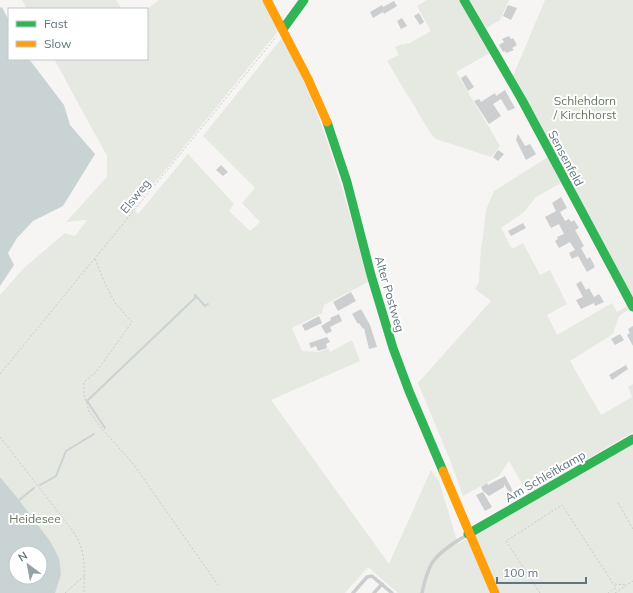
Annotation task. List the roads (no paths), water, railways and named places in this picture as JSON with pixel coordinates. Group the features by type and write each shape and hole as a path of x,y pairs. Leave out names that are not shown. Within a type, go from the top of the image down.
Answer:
{"main road":[{"name":"Alter Postweg","path":"267,0 308,79 329,127 393,348 409,391 468,534 495,593"},
{"path":"283,29 304,0"},
{"name":"Sensenfeld","path":"464,0 522,100 633,307"},
{"name":"Am Schleitkamp","path":"468,534 633,439"}],"lane":[{"path":"422,593 426,578 433,562 452,543 468,534"},
{"path":"353,593 367,577 372,576 392,593"},
{"path":"374,593 382,584"}],"waterway":[{"path":"105,428 87,401 195,298 195,295 205,306 208,304"},
{"path":"40,485 56,476 66,451 94,434"},
{"path":"18,501 34,488"}],"park label":[{"name":"Schlehdorn / Kirchhorst","path":"585,107"},
{"name":"Heidesee","path":"35,518"}]}
